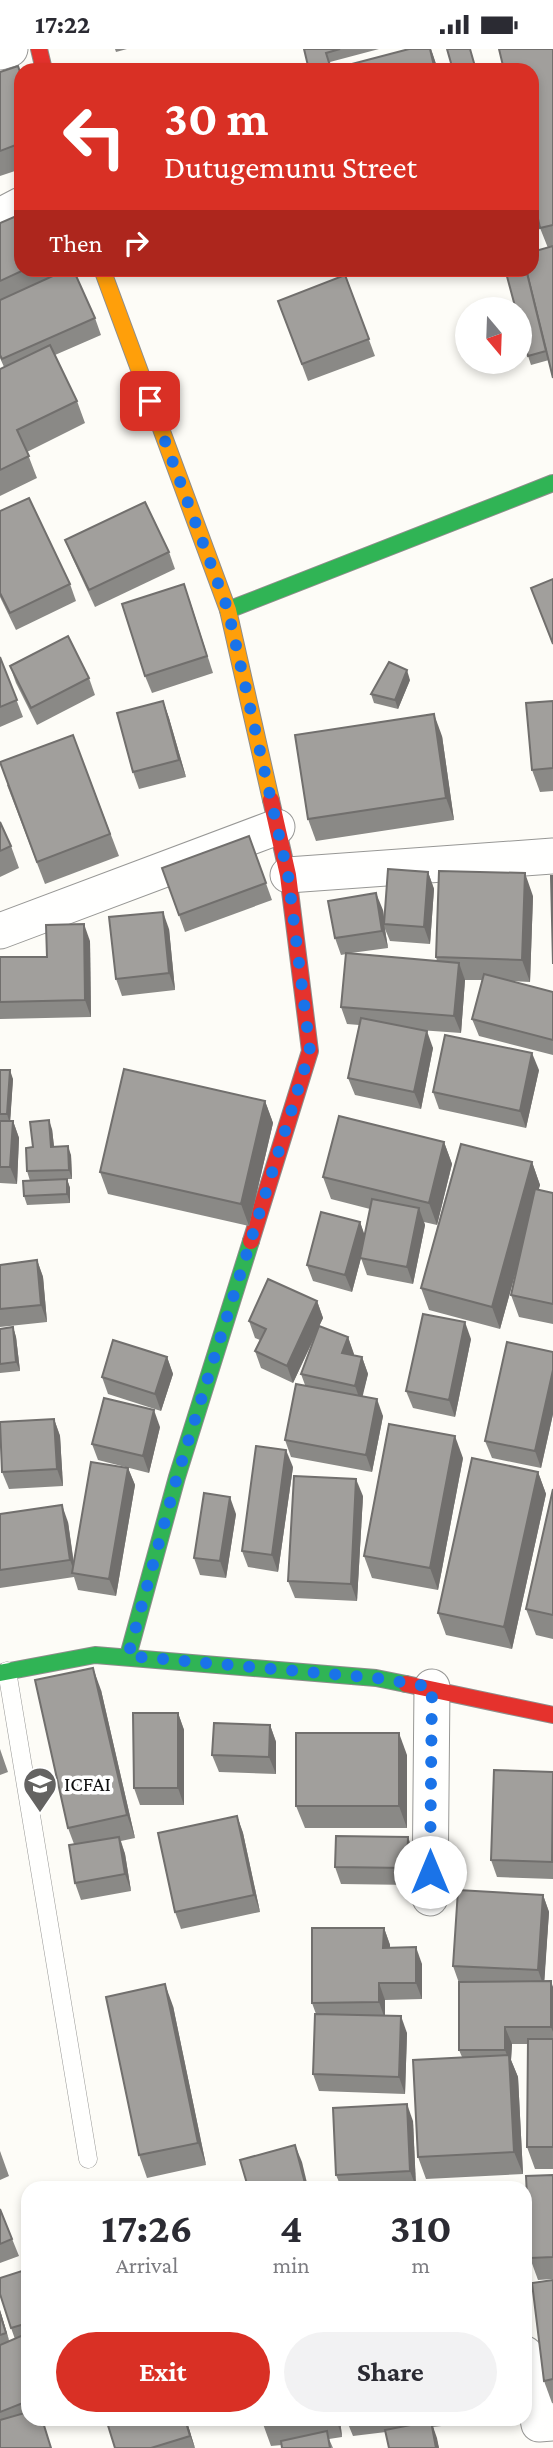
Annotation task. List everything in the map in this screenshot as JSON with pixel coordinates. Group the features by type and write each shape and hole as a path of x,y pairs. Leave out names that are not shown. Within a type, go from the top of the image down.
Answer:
{"street":[{"path":"0,52 10,49"},
{"path":"105,277 228,610 288,875 310,1051 177,1477 128,1656"},
{"path":"228,610 553,483"},
{"path":"0,931 277,827"},
{"path":"288,875 553,856"},
{"path":"4,1672 95,1655 128,1656 376,1678 432,1687 553,1715"},
{"path":"430,1898 432,1687"},
{"path":"532,2389 539,2424 553,2423"}],"lane":[{"path":"4,1672 88,2159"}],"building":[{"path":"304,49 340,49 326,53 329,63 307,63"},
{"path":"409,49 430,49 433,63 356,63"},
{"path":"447,49 470,49 474,63 451,63"},
{"path":"499,49 553,49 553,225 540,228 539,223 539,63 502,63"},
{"path":"14,67 14,146 0,151 0,72"},
{"path":"14,217 14,275 0,281 0,223"},
{"path":"553,246 553,378 528,277 539,277 539,250"},
{"path":"50,277 77,277 95,318 2,359 0,300"},
{"path":"346,277 369,339 302,364 278,301"},
{"path":"507,277 528,277 546,351 532,355 532,297 513,297"},
{"path":"50,345 77,401 17,430 29,456 0,470 0,369"},
{"path":"29,498 70,584 10,613 0,593 0,511"},
{"path":"145,502 169,552 89,590 65,540"},
{"path":"553,579 553,644 531,588"},
{"path":"184,584 207,656 145,676 122,604"},
{"path":"68,636 89,678 31,708 10,666"},
{"path":"0,657 17,700 0,707"},
{"path":"389,662 407,670 395,700 371,694"},
{"path":"163,701 179,760 133,772 117,713"},
{"path":"553,701 553,768 532,770 526,703"},
{"path":"434,714 446,798 308,819 295,735"},
{"path":"73,735 110,834 37,862 0,762"},
{"path":"0,822 11,846 0,851"},
{"path":"249,836 266,883 179,915 162,868"},
{"path":"388,869 428,872 424,927 384,924"},
{"path":"439,871 525,873 522,960 436,957"},
{"path":"551,876 553,876 553,964"},
{"path":"376,893 382,931 335,938 328,901"},
{"path":"163,912 169,973 116,979 109,917"},
{"path":"84,924 85,1000 0,1002 0,957 47,957 46,925"},
{"path":"346,953 459,963 454,1016 341,1007"},
{"path":"484,974 553,992 553,1040 472,1019"},
{"path":"361,1018 427,1031 414,1092 348,1078"},
{"path":"445,1035 532,1053 520,1111 433,1092"},
{"path":"124,1069 265,1101 241,1204 100,1172"},
{"path":"0,1070 10,1070 7,1114 0,1114"},
{"path":"339,1116 444,1142 429,1203 323,1177"},
{"path":"49,1120 51,1147 68,1146 69,1170 27,1171 26,1148 33,1147 30,1122"},
{"path":"0,1121 13,1121 10,1167 0,1167"},
{"path":"461,1144 532,1162 492,1307 421,1288"},
{"path":"67,1179 67,1194 24,1196 23,1181"},
{"path":"535,1189 553,1193 553,1304 511,1295"},
{"path":"372,1199 419,1208 407,1267 360,1258"},
{"path":"321,1212 360,1222 345,1275 307,1265"},
{"path":"37,1260 41,1305 0,1309 0,1265"},
{"path":"268,1279 317,1301 287,1366 255,1351 266,1329 249,1321"},
{"path":"423,1314 465,1322 449,1400 406,1391"},
{"path":"319,1326 348,1337 342,1353 362,1357 355,1386 301,1374"},
{"path":"13,1327 16,1362 0,1364 0,1329"},
{"path":"113,1340 167,1357 155,1394 102,1377"},
{"path":"507,1342 553,1352 553,1370 535,1451 485,1441"},
{"path":"296,1384 377,1399 366,1455 285,1440"},
{"path":"104,1398 154,1410 143,1456 92,1444"},
{"path":"54,1419 57,1469 2,1472 0,1422"},
{"path":"389,1424 455,1436 430,1568 364,1556"},
{"path":"256,1446 286,1450 272,1555 242,1551"},
{"path":"472,1458 538,1472 504,1627 438,1613"},
{"path":"91,1462 128,1468 109,1579 72,1573"},
{"path":"294,1476 356,1479 351,1584 288,1581"},
{"path":"553,1489 553,1615 526,1609"},
{"path":"204,1493 230,1497 220,1561 194,1558"},
{"path":"62,1505 70,1560 0,1570 0,1514"},
{"path":"93,1668 127,1815 68,1828 35,1680"},
{"path":"133,1713 178,1713 178,1788 134,1788"},
{"path":"214,1723 270,1725 269,1757 212,1755"},
{"path":"296,1733 399,1733 399,1806 296,1806"},
{"path":"494,1770 553,1772 552,1862 491,1860"},
{"path":"237,1816 254,1895 175,1912 158,1833"},
{"path":"336,1836 408,1837 407,1868 335,1867"},
{"path":"119,1837 125,1874 75,1883 69,1845"},
{"path":"458,1890 543,1895 538,1970 453,1966"},
{"path":"312,1928 384,1928 383,1948 416,1947 416,1983 379,1983 379,2002 312,2003"},
{"path":"551,1981 551,2027 505,2027 505,2050 459,2050 459,1982"},
{"path":"165,1984 198,2143 139,2155 106,1997"},
{"path":"315,2014 401,2016 399,2077 313,2074"},
{"path":"528,2039 553,2039 553,2147 527,2147"},
{"path":"509,2055 514,2152 418,2157 413,2060"},
{"path":"407,2104 410,2171 336,2175 333,2108"},
{"path":"295,2145 304,2181 246,2181 240,2160"},
{"path":"553,2175 553,2257 532,2258 532,2181 526,2181 526,2176"},
{"path":"0,2209 12,2239 0,2244"},
{"path":"21,2271 21,2325 11,2328 0,2294 0,2278"},
{"path":"553,2280 553,2379 544,2381 532,2283"},
{"path":"0,2314 6,2333 0,2335"},
{"path":"21,2336 21,2404 0,2412 0,2345"},
{"path":"21,2414 21,2426 44,2426 51,2448 0,2448 0,2420"},
{"path":"108,2426 187,2426 190,2436 151,2448 115,2448"},
{"path":"405,2426 432,2426 436,2448 389,2448 385,2430"},
{"path":"327,2431 330,2448 282,2448 281,2441"}],"traffic: fast":[{"path":"228,610 553,483"},
{"path":"128,1656 177,1477 251,1241"},
{"path":"0,1673 95,1655 376,1678 406,1684"}],"traffic: slow":[{"path":"105,277 228,610 271,800"}],"traffic: jam":[{"path":"39,49 42,63"},
{"path":"251,1241 310,1051 288,875 271,800"},
{"path":"406,1684 553,1715"}],"place":[{"name":"ICFAI","path":"40,1814"}],"route":[{"path":"150,401 228,610 288,875 310,1051 177,1477 128,1656 376,1678 432,1687 430,1872"}]}
